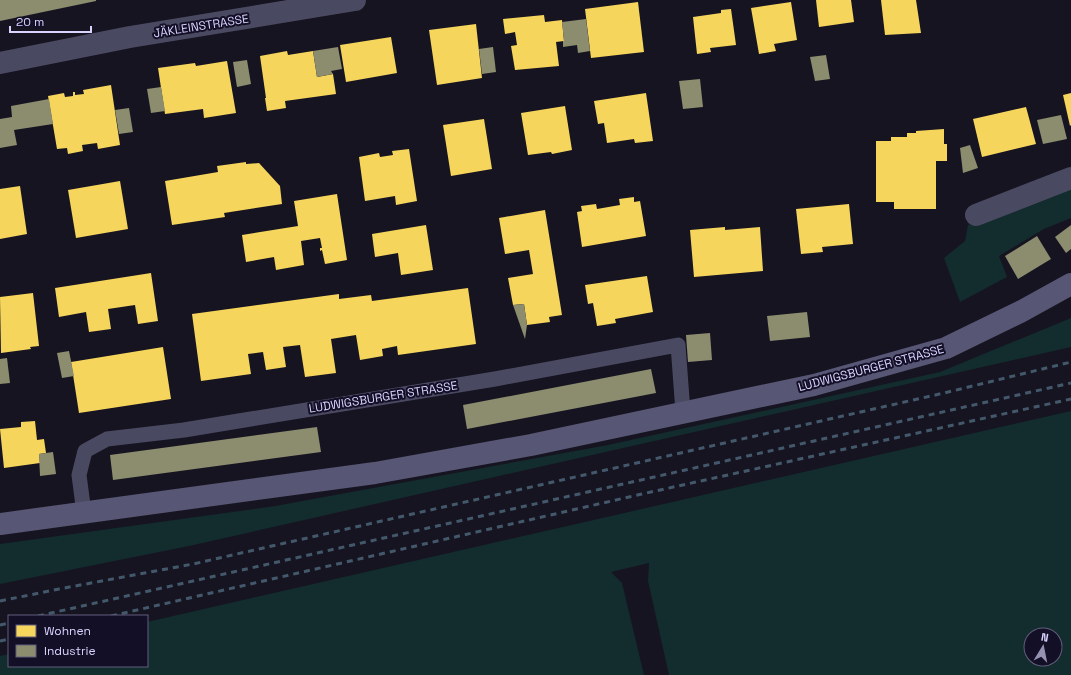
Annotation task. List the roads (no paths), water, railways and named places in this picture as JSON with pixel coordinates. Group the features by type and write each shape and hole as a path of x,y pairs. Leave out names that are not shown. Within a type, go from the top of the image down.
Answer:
{"main road":[{"name":"LUDWIGSBURGER STRASSE","path":"0,524 375,473 531,445 814,385 946,348 1020,312 1071,284"}],"street":[{"name":"JÄKLEINSTRASSE","path":"0,63 130,37 355,0"},
{"path":"976,215 1071,178"}],"lane":[{"name":"LUDWIGSBURGER STRASSE","path":"84,513 79,475 84,451 107,439 184,430 487,380 678,344 683,412"}],"railway":[{"path":"0,601 193,564 944,393 1071,362"},
{"path":"42,615 1071,383"},
{"path":"115,615 642,494 1071,399"},
{"path":"0,625 8,623"},
{"path":"0,641 8,639"}]}
